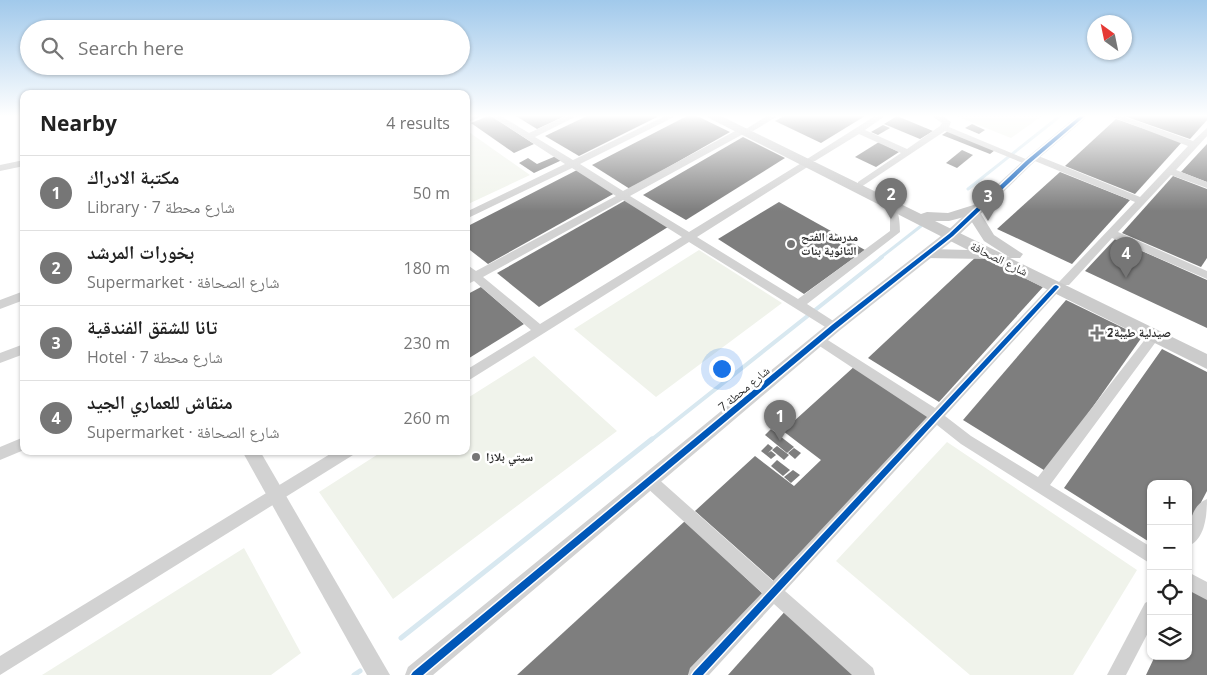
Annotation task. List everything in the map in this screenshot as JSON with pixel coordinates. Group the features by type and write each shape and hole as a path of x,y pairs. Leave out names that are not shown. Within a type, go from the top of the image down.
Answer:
{"main road":[{"name":"شارع الصحافة","path":"780,148 888,201 928,216 993,256 1060,284 1207,351"},
{"name":"شارع الصحافة","path":"809,162 861,184 906,214 954,232 1043,271 1060,284 1154,336 1207,362"},
{"path":"928,216 950,217 978,210 994,242 1043,271"},
{"path":"906,214 924,232 931,252 993,256"}],"street":[{"path":"546,148 834,327"},
{"path":"470,214 607,148"},
{"path":"470,274 713,148"},
{"path":"470,375 831,148"},
{"path":"896,148 908,153"},
{"path":"861,184 916,148"},
{"path":"996,148 1142,201"},
{"name":"شارع محطة 7","path":"416,675 834,327 931,252 1045,148"},
{"path":"698,675 1060,284 1112,234 1193,148"},
{"path":"0,168 20,164"},
{"path":"1170,172 1207,185"},
{"path":"798,305 895,232 895,218 888,201"},
{"path":"1112,234 1205,272"},
{"path":"470,276 540,331"},
{"path":"0,304 20,297"},
{"path":"1040,487 1154,336"},
{"path":"819,340 938,416 966,440 1147,554"},
{"path":"0,358 20,350"},
{"path":"0,454 20,445"},
{"path":"252,455 379,675"},
{"path":"0,666 342,455"},
{"path":"650,482 866,675"},
{"path":"1192,532 1207,506"},
{"path":"1192,583 1207,592"},
{"path":"1116,675 1147,615"}],"shaded area":[{"path":"470,148 491,148 530,175 470,203"},
{"path":"699,250 782,303 656,397 574,329"},
{"path":"534,356 617,431 393,599 319,492 377,455 470,455 470,396"},
{"path":"947,442 1137,570 1073,675 970,675 836,561"},
{"path":"244,548 301,653 271,675 42,675"}],"building":[{"path":"506,148 526,148 514,153"},
{"path":"565,148 596,148 579,156"},
{"path":"626,148 703,148 630,189 592,165"},
{"path":"725,148 764,148 785,158 686,220 643,195"},
{"path":"870,148 890,148 899,152 876,167 855,157"},
{"path":"974,148 989,148 995,150 990,154"},
{"path":"1085,148 1177,148 1135,194 1065,166"},
{"path":"1204,148 1207,148 1207,182 1181,172"},
{"path":"962,150 973,155 957,168 946,163"},
{"path":"556,156 562,160 534,173 519,163 528,158 537,164"},
{"path":"577,170 615,193 488,264 470,250 470,225"},
{"path":"1060,172 1130,200 1072,264 997,229"},
{"path":"1173,176 1207,189 1207,258 1201,267 1122,233"},
{"path":"626,200 668,227 539,307 497,273"},
{"name":"مدرسة الفتح الثانوية بنات","path":"779,202 865,250 804,294 718,239"},
{"path":"1115,239 1207,280 1207,328 1085,271"},
{"path":"978,255 1043,287 939,402 868,358"},
{"path":"481,287 524,324 470,358 470,293"},
{"path":"1066,300 1142,337 1047,472 963,420"},
{"path":"1162,349 1207,372 1207,491 1192,519 1192,480 1147,480 1147,540 1064,488"},
{"path":"856,365 933,415 776,583 695,511 755,456 794,486 821,460 783,431"},
{"path":"771,429 794,447 787,453 765,435"},
{"path":"768,444 773,448 768,453 771,451 776,455 771,459 761,451"},
{"path":"777,446 789,455 784,460 772,450"},
{"path":"794,448 801,453 795,459 788,453"},
{"path":"777,460 790,470 783,476 771,466"},
{"path":"793,470 800,475 791,483 784,477"},
{"path":"685,521 763,594 688,675 517,675"},
{"path":"1192,584 1207,594 1207,675 1146,675 1153,660 1192,660"},
{"path":"788,608 860,675 728,675"}],"waterway":[{"path":"968,189 1020,148"},
{"path":"880,258 921,226"},
{"path":"650,441 882,257"},
{"path":"401,638 652,439"},
{"path":"354,675 360,671"}],"cycle path":[{"path":"416,675 834,327 951,235 1045,148"},
{"path":"697,675 1056,287"}],"place":[{"name":"بخورات المرشد","path":"891,219"},
{"name":"تانا للشقق الفندقية","path":"988,221"},
{"name":"مدرسة الفتح الثانوية بنات","path":"791,244"},
{"name":"منقاش للعماري الجيد","path":"1126,278"},
{"name":"صيدلية طيبة2","path":"1097,333"},
{"name":"مكتبة الادراك","path":"780,441"},
{"name":"سيتي بلازا","path":"476,457"}]}
